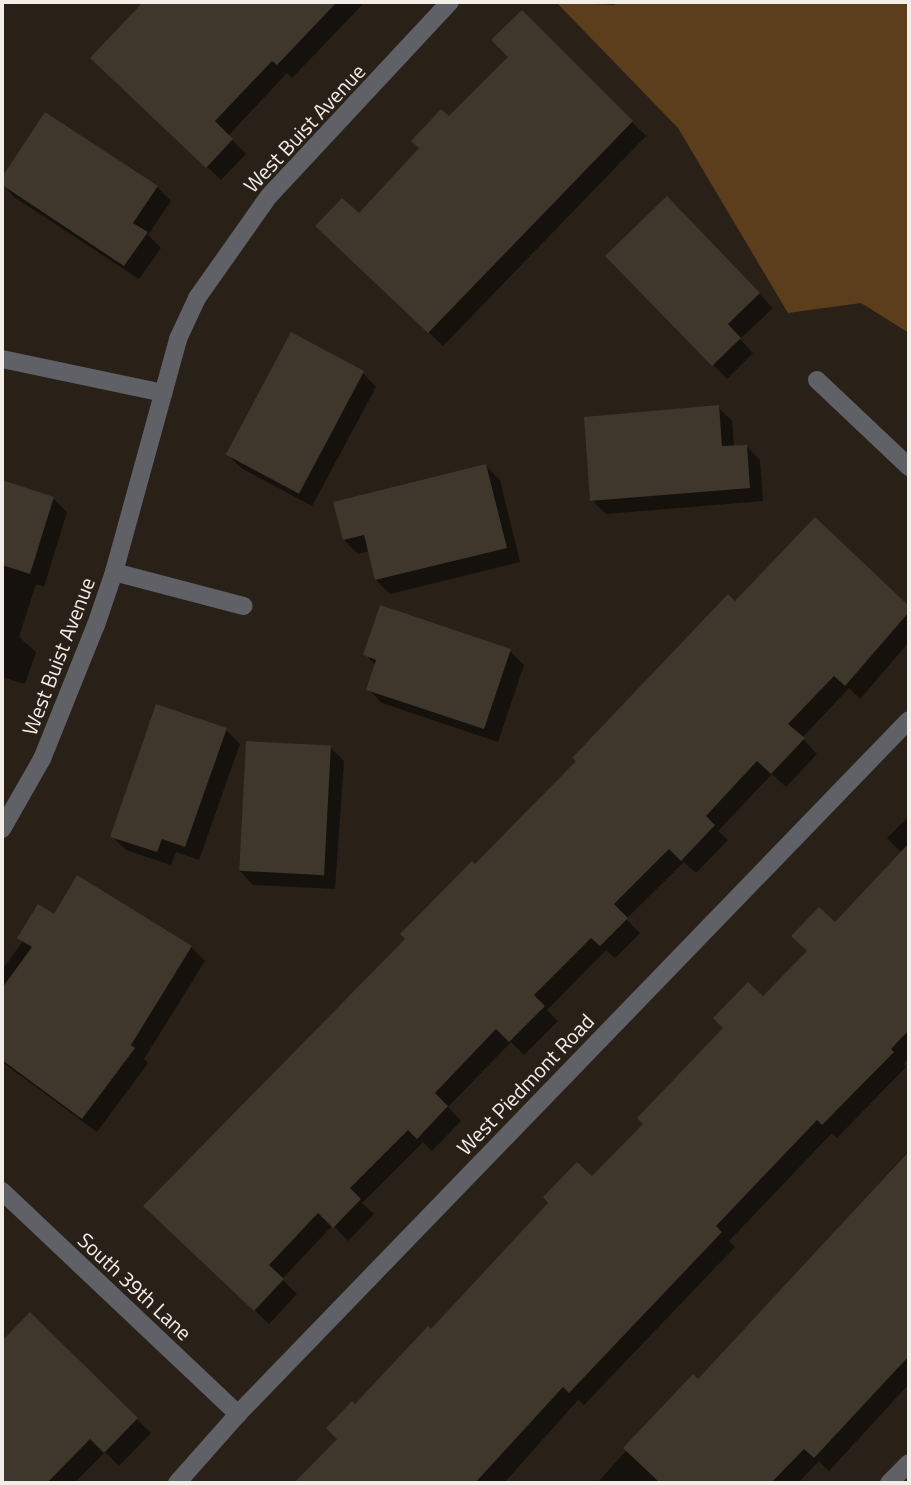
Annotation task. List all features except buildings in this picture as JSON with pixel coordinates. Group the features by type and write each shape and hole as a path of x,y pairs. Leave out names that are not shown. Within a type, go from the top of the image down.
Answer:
{"street":[{"name":"West Buist Avenue","path":"2,829 42,759 114,572 178,339 197,298 269,195 350,112 450,2"},
{"path":"2,359 163,393"},
{"path":"817,380 909,467"},
{"name":"West Buist Avenue","path":"114,572 244,606"},
{"name":"West Piedmont Road","path":"177,1483 238,1415 909,720"},
{"name":"South 39th Lane","path":"2,1191 238,1415"},
{"path":"889,1483 909,1462"}],"shaded area":[{"path":"556,2 614,5 618,2 909,2 909,333 861,303 788,313 678,128"}]}
